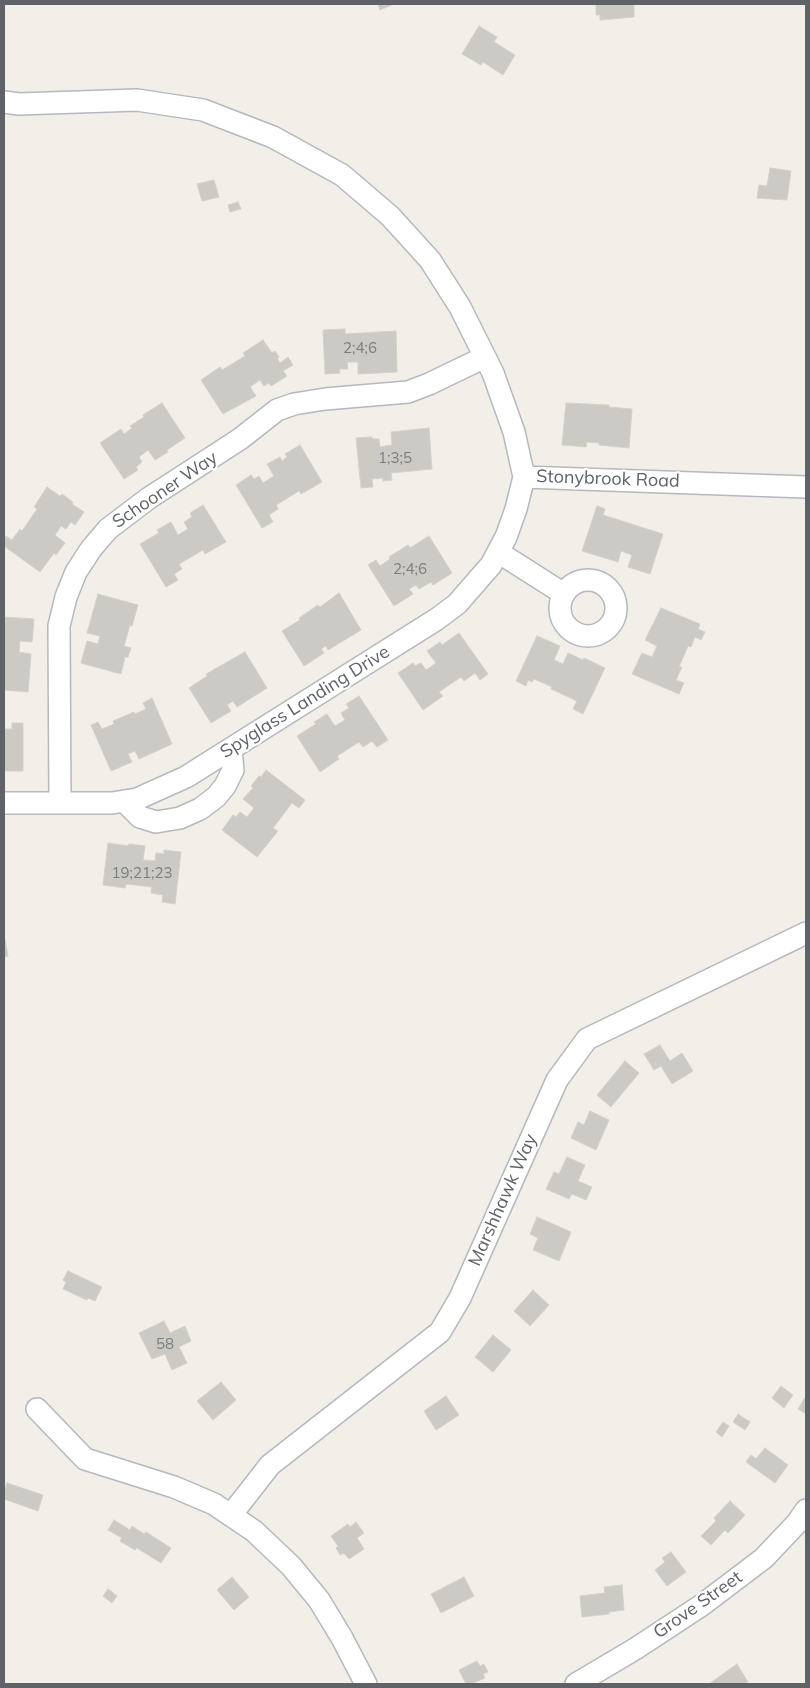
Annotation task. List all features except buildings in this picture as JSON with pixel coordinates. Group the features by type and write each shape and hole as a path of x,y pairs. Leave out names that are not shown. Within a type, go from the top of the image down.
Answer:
{"street":[{"name":"Stonybrook Road","path":"4,102 20,104 137,100 203,110 273,137 342,175 390,216 430,260 460,307 493,373 514,432 524,477 806,487"},
{"name":"Schooner Way","path":"60,802 59,626 66,598 76,572 91,549 108,529 149,498 240,439 278,410 294,404 317,400 408,392 485,357"},
{"name":"Spyglass Landing Drive","path":"4,803 112,803 137,799 186,777 231,749 437,619 456,604 491,565 498,552 516,509 524,477"},
{"path":"498,552 564,594"},
{"path":"124,801 140,817 156,822 180,818 200,809 216,797 234,770 231,749"},
{"name":"Marshhawk Way","path":"231,1515 270,1465 440,1332 460,1298 557,1080 587,1040 806,933"},
{"path":"37,1409 85,1459 174,1487 214,1504 254,1531 291,1566 307,1585 332,1622 366,1684"},
{"name":"Grove Street","path":"576,1684 635,1649 702,1605 764,1558 797,1523 806,1510"}]}
